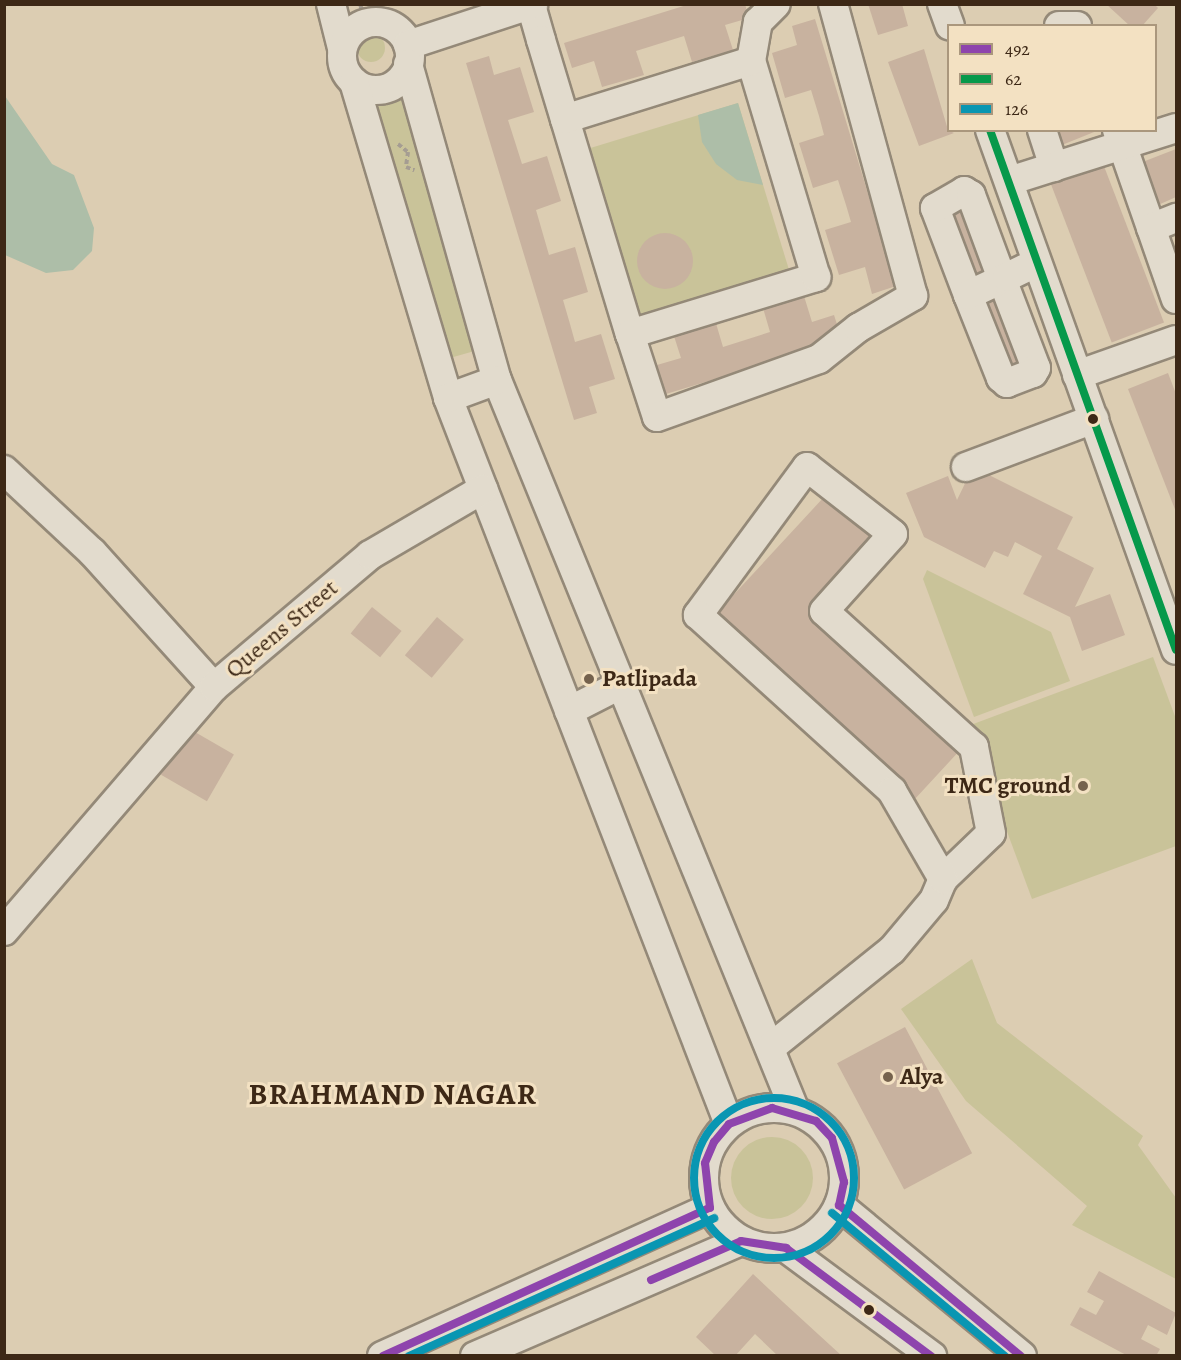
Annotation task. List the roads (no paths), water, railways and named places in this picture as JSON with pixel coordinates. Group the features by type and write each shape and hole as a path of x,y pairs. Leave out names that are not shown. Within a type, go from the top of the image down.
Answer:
{"street":[{"path":"331,4 342,48 343,67 354,82 448,398 729,1124"},
{"path":"630,334 816,277 751,62 758,22 776,4"},
{"path":"342,48 352,31 369,22 401,36 532,5 657,417 819,359 858,328 913,296 833,4"},
{"path":"942,4 949,24"},
{"path":"354,82 384,89 399,80 401,36"},
{"path":"401,36 497,380 795,1111"},
{"path":"565,119 751,62"},
{"path":"1009,181 1054,167 1120,138 1176,129"},
{"path":"991,132 1176,650"},
{"path":"1043,132 1054,167"},
{"path":"1120,138 1163,223 1176,298"},
{"path":"964,191 971,195 1033,373 1007,383 1001,378 968,295 935,208 938,202 964,191"},
{"path":"968,295 1036,263"},
{"path":"1077,375 1176,342"},
{"path":"448,398 497,380"},
{"path":"966,467 1094,419"},
{"path":"770,1048 892,950 934,900 943,879 992,832 974,747 824,611 893,534 807,466 698,615 892,791 943,879"},
{"name":"Queens Street","path":"4,470 93,552 214,687 370,555 483,489"},
{"path":"569,711 621,685"},
{"path":"4,931 214,687"},
{"path":"741,1241 710,1208 705,1163 729,1124 772,1108 795,1111 832,1138 842,1159 839,1205 808,1240 786,1248"},
{"path":"839,1205 1022,1356"},
{"path":"382,1356 710,1208"},
{"path":"475,1356 741,1241 786,1248 932,1356"}],"place":[{"name":"Patlipada","path":"589,679"},
{"name":"TMC ground","path":"1083,786"},
{"name":"Alya","path":"888,1077"}],"district":[{"name":"BRAHMAND NAGAR","path":"393,1094"}]}
